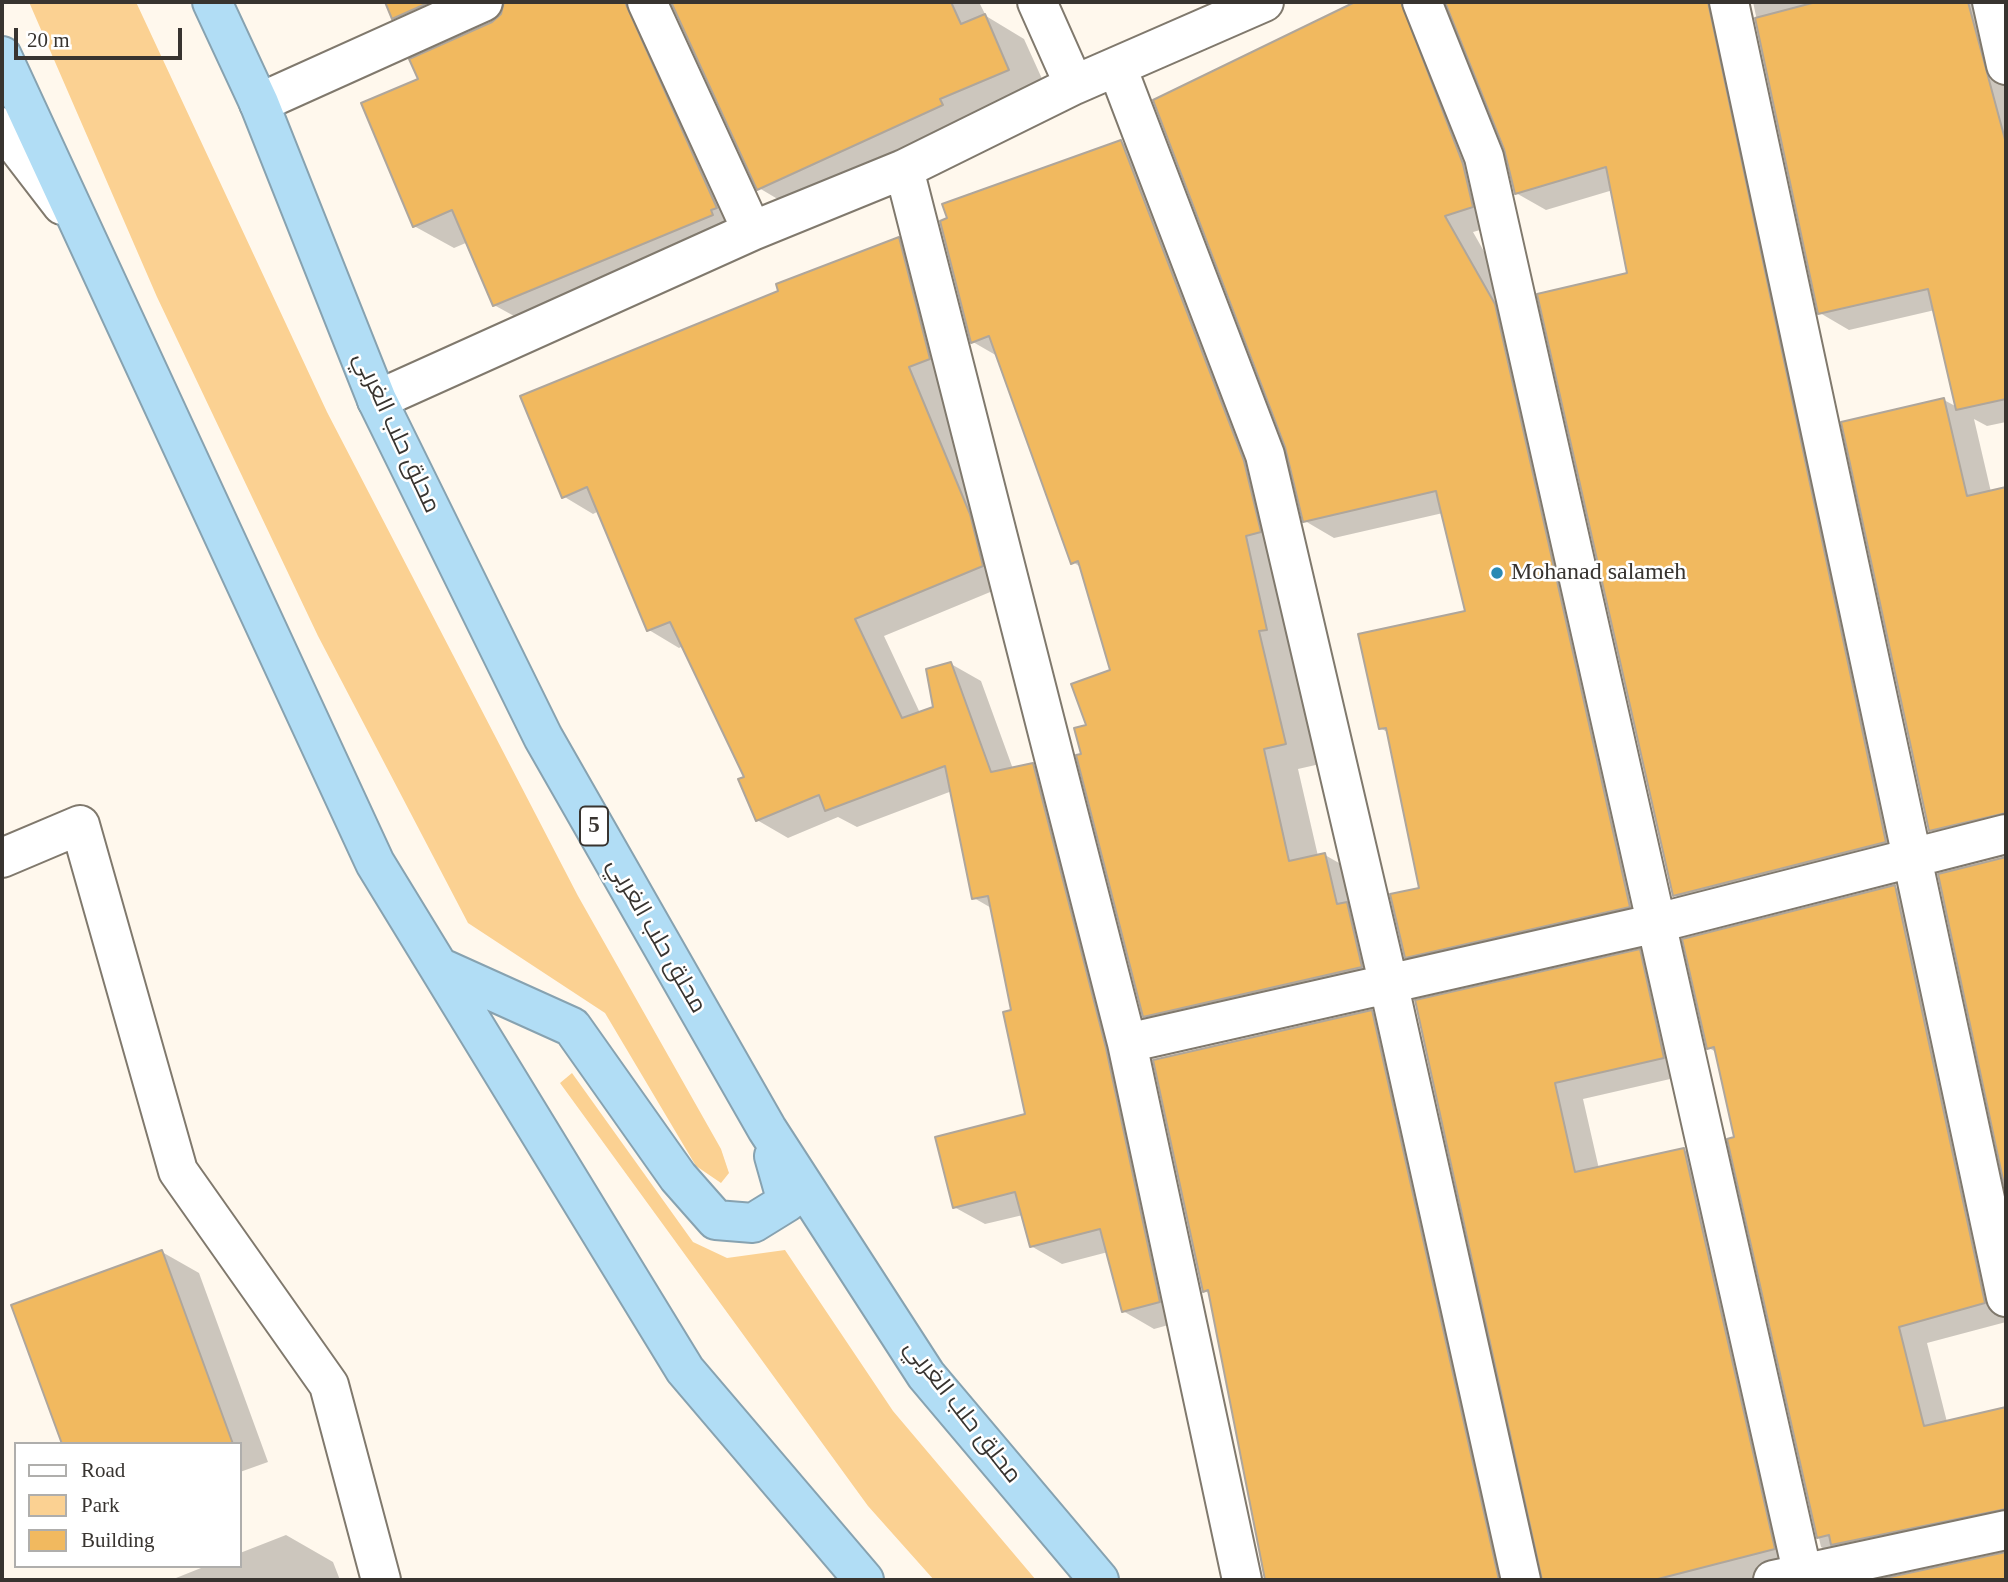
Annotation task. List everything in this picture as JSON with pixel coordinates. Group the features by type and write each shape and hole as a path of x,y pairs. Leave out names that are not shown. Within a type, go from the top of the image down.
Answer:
{"highway":[{"name":"محلق حلب الغربي","path":"212,2 259,103 377,400 543,737 767,1129 926,1375 1099,1580"},
{"path":"2,56 374,863 685,1370 864,1580"},
{"path":"439,967 572,1027 678,1177 716,1220 753,1223 787,1202 767,1129"}],"street":[{"path":"259,103 483,2"},
{"path":"647,2 752,231"},
{"path":"1037,2 1074,85"},
{"path":"377,400 752,231 904,169 1074,85 1264,2"},
{"path":"1422,2 1484,157 1657,923 1793,1578 2006,1530"},
{"path":"1729,2 2006,1297"},
{"path":"1992,2 2006,65"},
{"path":"1116,67 1265,455 1389,986 1521,1580"},
{"path":"2,127 80,229"},
{"path":"904,169 1127,1044 1242,1580"},
{"path":"2,858 80,825 178,1171 329,1385 381,1580"},
{"path":"1127,1044 1657,923 2006,834"}],"green space":[{"path":"29,2 136,2 327,412 578,896 721,1149 729,1173 721,1183 696,1166 605,1013 468,923 318,636 157,297"},
{"path":"572,1073 693,1242 727,1258 785,1250 893,1411 1036,1580 934,1580 868,1506 560,1083"}],"building":[{"path":"385,2 430,2 392,19"},
{"path":"504,2 625,2 717,208 711,210 713,215 493,306 452,210 413,227 361,103 418,79 409,59 492,22 501,14"},
{"path":"671,2 951,2 961,24 985,14 1009,70 940,99 943,105 757,190"},
{"path":"1355,2 1401,2 1463,164 1473,207 1445,216 1495,304 1630,907 1405,958 1390,894 1419,888 1386,728 1379,729 1358,634 1465,611 1436,491 1303,522 1285,447 1153,100"},
{"path":"1445,2 1708,2 1886,842 1673,896 1537,294 1627,273 1606,167 1515,194 1504,149"},
{"path":"1816,2 1968,2 2006,143 2006,399 1956,410 1928,289 1818,314 1755,18"},
{"path":"1121,140 1244,461 1261,532 1246,536 1267,630 1259,631 1286,744 1264,749 1289,861 1325,853 1337,904 1347,902 1362,967 1143,1017 1076,755 1081,754 1074,728 1086,725 1071,684 1110,670 1078,561 1071,564 989,336 971,343 940,221 947,218 942,204"},
{"path":"899,237 930,359 909,367 970,514 983,566 855,619 902,718 933,707 926,669 951,662 991,772 1033,763 1106,1048 1160,1302 1122,1312 1100,1229 1030,1247 1015,1192 953,1208 935,1137 1025,1114 1003,1012 1011,1010 988,896 972,899 945,766 825,811 819,795 756,821 738,779 744,777 670,622 647,631 587,487 562,498 520,396 778,291 776,284"},
{"path":"1944,398 1967,496 2006,487 2006,813 1929,831 1841,422"},
{"path":"2006,857 2006,1194 1938,874"},
{"path":"1895,885 1985,1303 1899,1327 1924,1426 2006,1407 2006,1509 1831,1545 1829,1535 1817,1538 1727,1139 1734,1137 1714,1047 1707,1049 1682,939"},
{"path":"1640,949 1664,1058 1555,1083 1575,1172 1684,1148 1775,1549 1654,1580 1542,1580 1415,1000"},
{"path":"1372,1010 1499,1580 1265,1580 1208,1290 1203,1292 1153,1060"},
{"path":"162,1250 232,1442 61,1442 11,1305"},
{"path":"2006,1552 2006,1580 1876,1580"}],"place":[{"name":"Mohanad salameh","path":"1497,573"}]}
